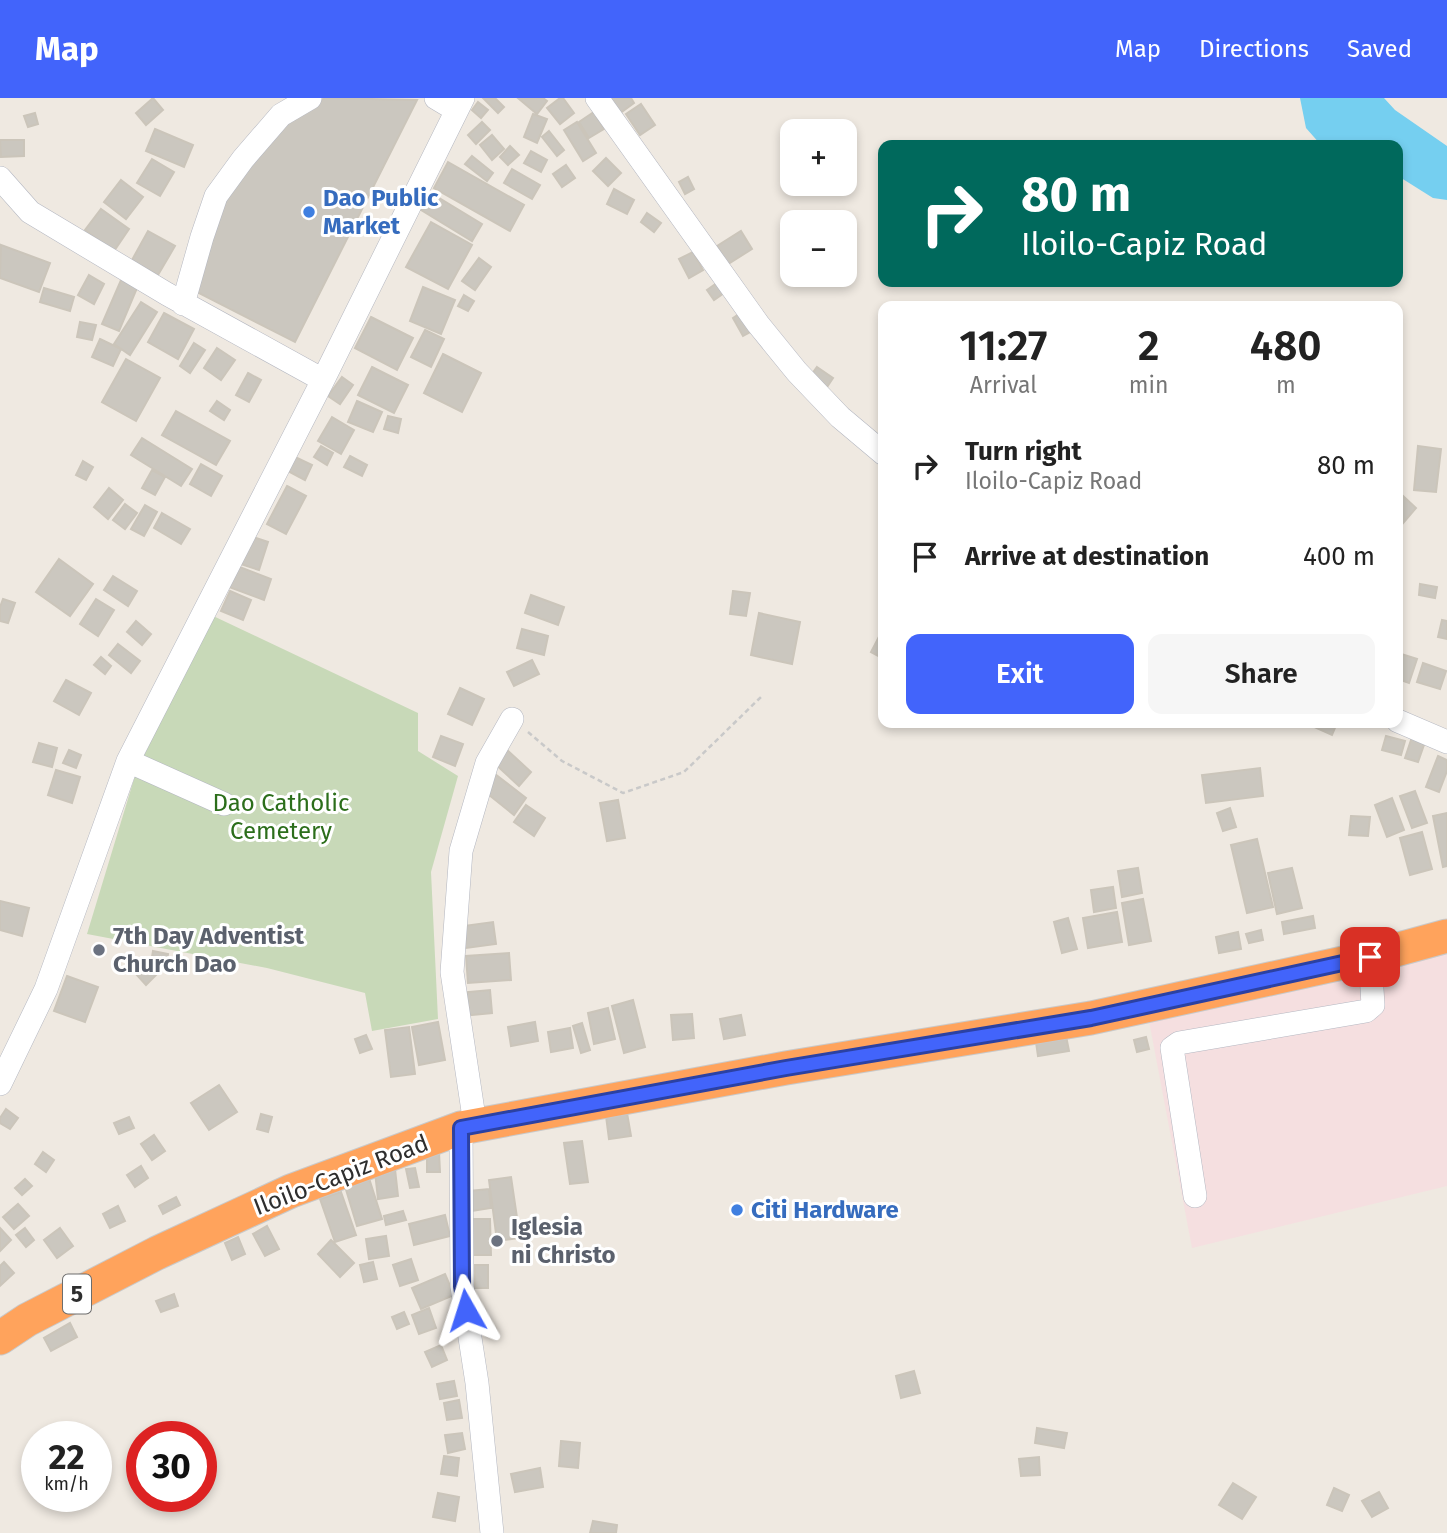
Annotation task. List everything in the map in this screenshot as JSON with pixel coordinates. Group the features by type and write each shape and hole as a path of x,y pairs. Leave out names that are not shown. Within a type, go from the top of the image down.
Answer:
{"highway":[{"name":"Iloilo-Capiz Road","path":"0,1338 27,1320 157,1253 291,1191 468,1126 786,1068 1091,1018 1370,957 1447,936"}],"street":[{"path":"183,304 216,197 243,159 281,116 310,98"},
{"path":"0,1084 46,989 128,761 323,380 459,104 436,98"},
{"path":"597,98 797,372 839,417 878,449"},
{"path":"0,178 30,212 183,304 323,380"},
{"path":"492,1533 477,1383 462,1286 468,1126 452,972 461,851 486,763 512,719"},
{"path":"1403,723 1447,742"},
{"path":"128,761 224,804"},
{"path":"1195,1196 1172,1048 1179,1043 1366,1011 1373,1006 1370,957"}],"path":[{"path":"512,719 562,761 623,793 684,772 763,695"}],"shaded area":[{"path":"1447,949 1447,1186 1192,1248 1149,1021"}],"green space":[{"name":"Dao Catholic Cemetery","path":"209,614 418,713 418,751 458,776 431,872 438,1019 372,1031 365,993 267,968 87,934 141,756"}],"water":[{"path":"1300,98 1384,98 1395,110 1447,146 1447,200 1433,198 1403,179 1403,140 1317,140 1306,128"}],"building":[{"path":"153,98 163,110 146,125 136,113"},
{"path":"325,98 417,100 295,342 193,290 215,208 289,116"},
{"path":"483,98 495,98 504,107 498,113"},
{"path":"543,98 547,101 537,114 519,99"},
{"path":"563,98 574,113 560,124 547,108"},
{"path":"612,98 631,98 634,103 612,119 603,105"},
{"path":"478,102 488,110 481,118 472,110"},
{"path":"641,104 655,125 640,135 626,114"},
{"path":"594,112 604,129 589,138 579,122"},
{"path":"35,113 38,124 28,127 24,116"},
{"path":"533,114 547,119 537,143 524,137"},
{"path":"482,122 490,130 476,144 468,135"},
{"path":"577,122 596,153 583,161 564,130"},
{"path":"155,129 193,145 184,167 146,151"},
{"path":"549,131 564,150 557,156 542,137"},
{"path":"492,135 504,149 492,160 480,145"},
{"path":"0,140 24,140 24,156 1,157"},
{"path":"510,146 519,155 508,165 500,157"},
{"path":"531,151 547,160 541,172 524,163"},
{"path":"472,156 493,173 487,181 465,164"},
{"path":"606,158 621,173 608,186 593,171"},
{"path":"152,159 174,172 160,196 137,183"},
{"path":"448,162 524,205 510,231 434,188"},
{"path":"566,165 575,178 562,187 553,174"},
{"path":"512,169 540,185 532,199 504,183"},
{"path":"688,177 694,189 685,194 679,182"},
{"path":"121,180 143,197 126,219 104,202"},
{"path":"614,189 634,200 627,214 607,204"},
{"path":"431,193 482,224 472,241 421,210"},
{"path":"101,209 129,229 114,251 85,230"},
{"path":"647,213 661,223 654,232 641,222"},
{"path":"431,222 472,245 448,289 406,267"},
{"path":"148,231 175,246 158,275 132,260"},
{"path":"741,231 752,249 728,264 717,246"},
{"path":"1,245 50,263 39,292 0,278"},
{"path":"693,252 703,270 689,278 679,259"},
{"path":"479,258 491,267 475,290 462,281"},
{"path":"89,275 104,284 94,304 78,295"},
{"path":"121,280 137,288 119,331 102,324"},
{"path":"717,283 724,293 714,300 707,290"},
{"path":"423,287 455,300 441,334 410,321"},
{"path":"44,288 74,297 70,311 40,302"},
{"path":"464,295 474,301 468,311 458,306"},
{"path":"141,302 157,312 130,355 114,344"},
{"path":"742,312 752,331 743,336 733,318"},
{"path":"164,313 194,329 178,359 148,342"},
{"path":"371,317 413,338 397,370 355,348"},
{"path":"80,322 96,325 92,340 77,337"},
{"path":"425,330 444,339 431,367 411,357"},
{"path":"100,339 121,349 113,366 92,357"},
{"path":"194,343 205,350 190,373 180,366"},
{"path":"217,348 235,360 221,380 204,368"},
{"path":"443,354 481,373 462,412 424,393"},
{"path":"126,359 160,378 136,421 102,402"},
{"path":"372,367 408,385 394,413 358,395"},
{"path":"817,367 833,378 825,390 809,378"},
{"path":"248,373 261,380 249,402 236,395"},
{"path":"342,377 353,385 340,404 328,396"},
{"path":"217,401 230,410 224,420 210,411"},
{"path":"357,401 382,412 373,432 348,422"},
{"path":"176,411 230,441 216,465 162,435"},
{"path":"388,416 401,419 398,433 384,429"},
{"path":"332,417 354,430 341,454 318,441"},
{"path":"142,438 192,469 181,486 131,455"},
{"path":"321,446 333,453 327,465 314,457"},
{"path":"1418,446 1441,449 1436,492 1414,490"},
{"path":"350,456 367,465 362,476 344,467"},
{"path":"295,457 312,465 305,480 288,471"},
{"path":"83,461 93,467 86,480 76,475"},
{"path":"201,464 222,476 211,496 190,484"},
{"path":"152,470 165,477 155,495 142,488"},
{"path":"287,486 306,496 286,534 267,524"},
{"path":"109,488 123,500 108,519 94,507"},
{"path":"1403,496 1416,508 1403,523"},
{"path":"125,504 137,513 125,529 113,520"},
{"path":"145,505 157,512 144,536 131,529"},
{"path":"162,513 190,529 181,544 154,528"},
{"path":"250,536 268,542 259,570 241,564"},
{"path":"59,559 93,584 70,616 36,592"},
{"path":"237,566 271,579 264,600 229,587"},
{"path":"113,576 137,591 128,606 104,590"},
{"path":"1420,584 1437,587 1435,598 1419,595"},
{"path":"230,591 251,600 243,620 221,611"},
{"path":"733,591 750,593 746,616 730,614"},
{"path":"531,595 564,607 558,625 525,613"},
{"path":"3,599 15,603 8,623 0,621"},
{"path":"96,599 114,610 98,636 80,624"},
{"path":"759,613 800,622 792,664 751,655"},
{"path":"1442,620 1447,621 1447,639 1438,637"},
{"path":"136,621 151,634 142,645 127,632"},
{"path":"522,629 548,636 544,655 517,648"},
{"path":"878,639 878,656 871,652"},
{"path":"118,644 140,661 131,673 109,655"},
{"path":"1403,655 1417,659 1409,683 1403,681"},
{"path":"101,657 111,666 105,674 94,665"},
{"path":"532,660 539,674 514,686 507,672"},
{"path":"1423,663 1446,671 1440,689 1417,682"},
{"path":"66,680 91,693 79,715 54,701"},
{"path":"460,688 484,699 472,725 448,714"},
{"path":"1316,728 1335,728 1332,735"},
{"path":"1413,734 1426,739 1418,762 1405,758"},
{"path":"441,736 463,744 455,766 433,757"},
{"path":"1386,736 1405,741 1401,755 1382,750"},
{"path":"39,743 57,748 52,767 33,762"},
{"path":"506,749 531,772 519,786 494,763"},
{"path":"69,750 81,755 76,768 63,763"},
{"path":"1438,756 1447,760 1447,771 1439,792 1426,787"},
{"path":"1260,768 1263,796 1206,803 1202,775"},
{"path":"56,770 80,777 72,803 48,795"},
{"path":"495,774 526,798 514,815 483,790"},
{"path":"1415,791 1427,823 1412,828 1400,796"},
{"path":"1392,798 1404,830 1387,837 1375,805"},
{"path":"618,800 625,838 607,841 600,803"},
{"path":"526,805 545,818 534,836 514,822"},
{"path":"1230,808 1236,827 1223,831 1217,813"},
{"path":"1447,813 1447,866 1443,867 1433,816"},
{"path":"1351,816 1370,817 1368,836 1349,835"},
{"path":"1422,832 1432,869 1410,875 1400,838"},
{"path":"1257,839 1273,907 1247,913 1231,845"},
{"path":"1138,868 1142,893 1122,897 1118,871"},
{"path":"1292,868 1302,908 1277,914 1268,873"},
{"path":"1113,887 1116,908 1094,912 1091,890"},
{"path":"1143,899 1151,941 1129,945 1122,903"},
{"path":"0,901 29,908 22,936 0,930"},
{"path":"1117,912 1122,942 1088,948 1083,918"},
{"path":"1313,916 1315,928 1284,934 1282,922"},
{"path":"1068,918 1077,949 1062,953 1054,922"},
{"path":"493,922 496,944 459,949 456,927"},
{"path":"1261,930 1263,940 1249,943 1246,934"},
{"path":"1238,932 1241,949 1219,953 1216,937"},
{"path":"153,951 168,954 166,967 151,963"},
{"path":"509,953 511,980 468,983 466,956"},
{"path":"146,964 156,975 146,985 136,974"},
{"path":"67,976 98,987 85,1022 54,1011"},
{"path":"490,990 492,1013 462,1016 459,993"},
{"path":"633,1000 645,1047 624,1053 612,1006"},
{"path":"608,1008 615,1039 594,1044 588,1013"},
{"path":"692,1014 694,1038 673,1040 671,1015"},
{"path":"741,1015 745,1035 724,1039 720,1019"},
{"path":"438,1022 445,1060 419,1065 412,1027"},
{"path":"535,1022 538,1041 511,1046 508,1027"},
{"path":"582,1023 590,1050 581,1053 573,1026"},
{"path":"409,1027 415,1074 391,1077 385,1030"},
{"path":"570,1028 573,1048 551,1052 548,1032"},
{"path":"1065,1031 1069,1051 1038,1056 1035,1035"},
{"path":"366,1035 372,1049 360,1053 355,1039"},
{"path":"1146,1037 1149,1049 1137,1052 1134,1040"},
{"path":"219,1085 237,1112 209,1130 191,1103"},
{"path":"6,1109 18,1118 10,1129 0,1123"},
{"path":"627,1113 631,1136 609,1139 606,1116"},
{"path":"261,1114 272,1117 268,1132 257,1129"},
{"path":"129,1117 134,1128 119,1134 114,1123"},
{"path":"154,1135 165,1151 152,1160 141,1144"},
{"path":"582,1141 588,1182 570,1184 564,1143"},
{"path":"43,1152 54,1160 46,1172 35,1164"},
{"path":"439,1152 440,1172 427,1172 427,1153"},
{"path":"141,1166 148,1178 135,1187 127,1175"},
{"path":"415,1168 419,1187 410,1188 406,1169"},
{"path":"395,1169 398,1196 378,1199 375,1172"},
{"path":"368,1175 382,1219 357,1226 344,1183"},
{"path":"511,1177 520,1238 497,1241 489,1180"},
{"path":"25,1179 32,1186 22,1195 15,1188"},
{"path":"489,1189 491,1208 471,1211 469,1191"},
{"path":"341,1192 356,1235 335,1242 320,1199"},
{"path":"176,1197 180,1205 163,1214 159,1206"},
{"path":"18,1204 29,1216 14,1229 3,1217"},
{"path":"118,1206 125,1221 110,1228 103,1214"},
{"path":"403,1211 406,1220 386,1225 384,1216"},
{"path":"445,1215 450,1236 414,1245 409,1224"},
{"path":"471,1219 490,1219 491,1255 473,1255"},
{"path":"267,1226 279,1249 265,1256 253,1234"},
{"path":"0,1228 11,1240 0,1251"},
{"path":"25,1228 34,1240 26,1247 16,1235"},
{"path":"60,1228 73,1246 57,1258 44,1240"},
{"path":"386,1236 389,1256 369,1259 366,1239"},
{"path":"238,1237 245,1254 232,1260 225,1243"},
{"path":"331,1240 354,1263 340,1277 318,1254"},
{"path":"411,1259 418,1280 400,1286 393,1265"},
{"path":"4,1262 14,1273 0,1286 0,1266"},
{"path":"373,1262 377,1279 364,1282 360,1265"},
{"path":"475,1265 488,1265 488,1288 475,1288"},
{"path":"445,1274 454,1295 421,1309 412,1288"},
{"path":"174,1294 178,1306 161,1312 156,1301"},
{"path":"429,1308 436,1328 419,1334 412,1315"},
{"path":"404,1312 409,1324 397,1329 392,1317"},
{"path":"70,1323 77,1337 51,1351 44,1338"},
{"path":"441,1345 447,1360 432,1367 425,1352"},
{"path":"914,1371 920,1393 901,1398 896,1376"},
{"path":"454,1381 457,1396 440,1399 437,1384"},
{"path":"459,1400 462,1418 447,1420 444,1403"},
{"path":"1037,1428 1067,1433 1064,1448 1035,1443"},
{"path":"462,1433 465,1449 448,1453 445,1435"},
{"path":"561,1441 580,1443 578,1468 559,1466"},
{"path":"444,1456 459,1458 457,1476 441,1474"},
{"path":"1039,1457 1040,1475 1021,1476 1019,1459"},
{"path":"540,1468 543,1487 515,1492 511,1474"},
{"path":"1233,1483 1256,1497 1242,1519 1219,1505"},
{"path":"1334,1488 1349,1495 1342,1511 1327,1505"},
{"path":"1379,1492 1388,1508 1372,1517 1362,1501"},
{"path":"438,1493 459,1497 455,1521 433,1517"},
{"path":"593,1521 617,1525 616,1533 590,1533"}],"place":[{"name":"Dao Public Market","path":"309,212"},
{"name":"7th Day Adventist Church Dao","path":"99,950"},
{"name":"Citi Hardware","path":"737,1210"},
{"name":"Iglesia ni Christo","path":"497,1241"}],"route":[{"path":"466,1310 462,1286 461,1128 786,1068 1091,1018 1370,957"}]}
